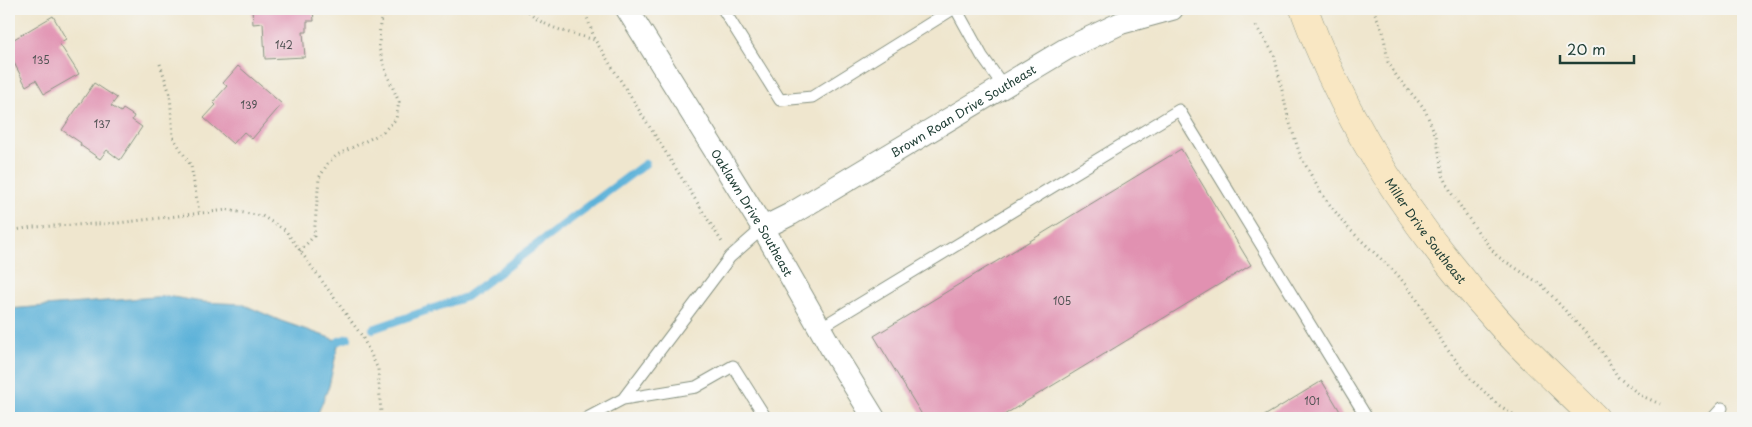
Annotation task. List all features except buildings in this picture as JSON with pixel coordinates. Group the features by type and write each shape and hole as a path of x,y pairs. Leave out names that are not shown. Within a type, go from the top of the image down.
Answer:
{"main road":[{"name":"Miller Drive Southeast","path":"1304,9 1318,48 1366,143 1392,187 1449,264 1496,320 1595,418"}],"street":[{"name":"Oaklawn Drive Southeast","path":"627,9 763,228 874,418"},
{"name":"Brown Roan Drive Southeast","path":"763,228 791,214 1066,50 1121,23 1172,9"}],"lane":[{"path":"723,9 780,100 812,97 952,9"},
{"path":"956,9 982,56 1004,87"},
{"path":"820,328 1179,110 1367,418"},
{"path":"623,400 730,256 763,228"},
{"path":"587,418 623,400 696,387 733,366 766,418"},
{"path":"1713,418 1722,408"}],"path":[{"path":"300,251 314,236 319,178 328,163 338,155 382,132 396,119 399,102 386,72 379,48 380,22 387,9"},
{"path":"525,9 544,23 595,40"},
{"path":"584,9 595,40 730,256"},
{"path":"1373,9 1383,31 1388,62 1397,77 1424,108 1436,136 1443,175 1452,194 1478,232 1497,256 1542,284 1600,349 1618,377 1640,395 1660,404"},
{"path":"1256,26 1274,54 1288,117 1300,155 1321,193 1347,227 1402,280 1416,298 1446,348 1474,382 1497,404 1519,418"},
{"path":"160,64 170,94 173,137 191,166 199,212"},
{"path":"9,231 33,227 118,223 228,210 262,216 285,230 362,336 378,370 381,413 378,418"}],"water":[{"path":"167,296 202,302 242,304 281,321 339,341 329,386 316,418 9,418 9,309"}],"waterway":[{"path":"373,329 466,297 645,164"},
{"path":"339,341 348,338"}]}
